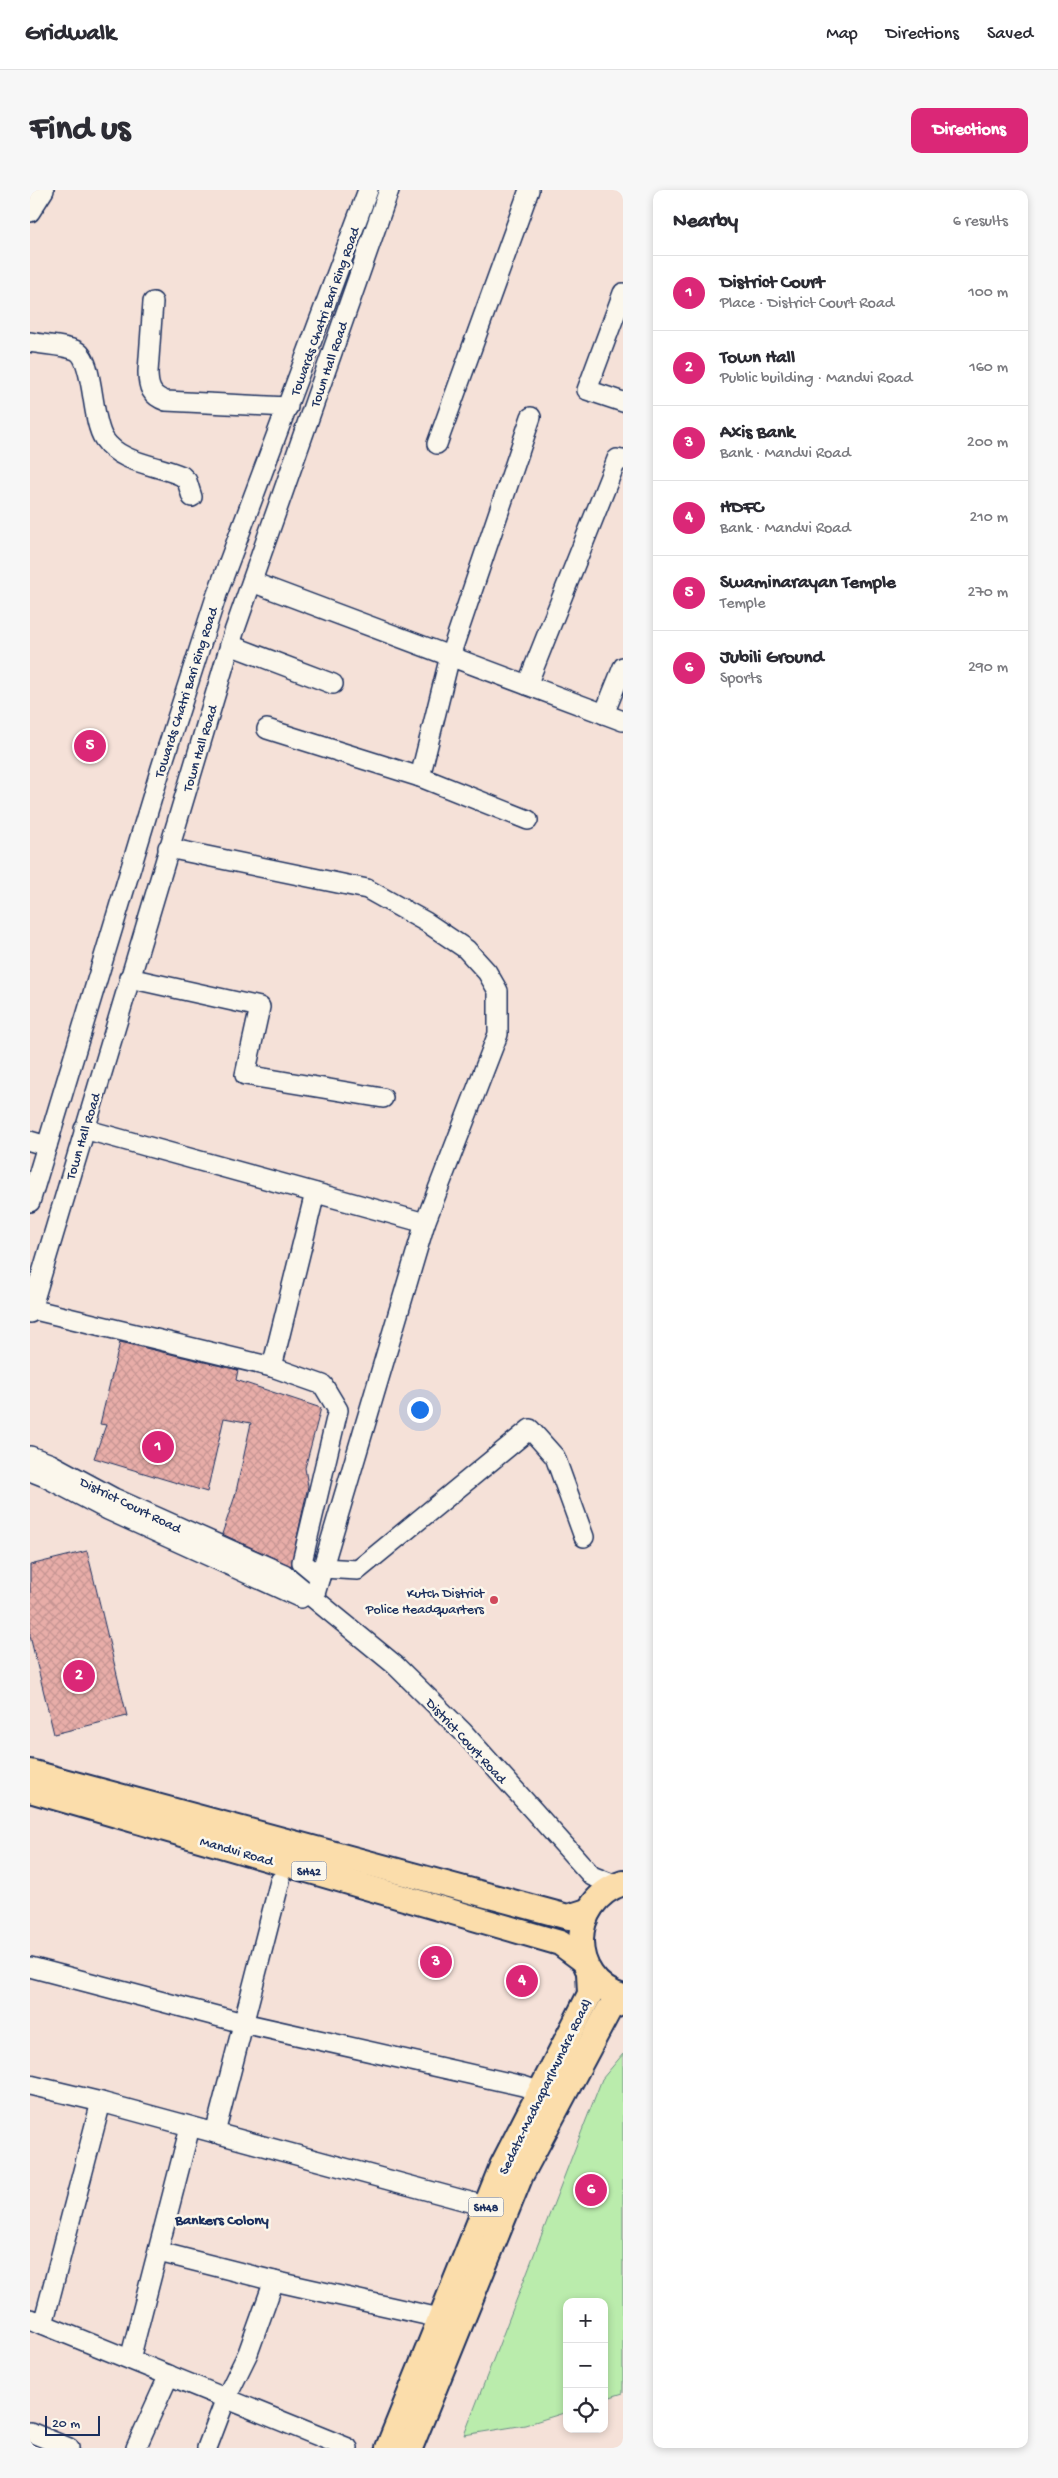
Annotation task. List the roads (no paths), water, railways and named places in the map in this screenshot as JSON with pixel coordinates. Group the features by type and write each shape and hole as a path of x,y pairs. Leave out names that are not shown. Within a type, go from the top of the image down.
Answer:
{"main road":[{"name":"Mandvi Road","path":"30,1772 568,1917 591,1906"},
{"name":"Mandvi Road","path":"30,1790 560,1943 586,1966 606,1990 623,1997"},
{"path":"591,1906 619,1884"},
{"name":"Sedata-Madhapar(Mundra Road)","path":"388,2448 521,2175 590,1994 580,1935 591,1906"},
{"name":"Sedata-Madhapar(Mundra Road)","path":"551,2095 610,2008 623,2002"},
{"name":"Sedata-Madhapar(Mundra Road)","path":"410,2448 450,2320"}],"street":[{"path":"30,212 44,190"},
{"name":"Towards Chatri Bari Ring Road","path":"30,1202 38,1144 216,594 288,407 368,190"},
{"name":"Town Hall Road","path":"30,1311 230,645 389,190"},
{"path":"437,444 529,190"},
{"path":"623,293 587,390 623,402"},
{"path":"153,302 148,384 153,394 160,399 172,402 288,407"},
{"path":"30,342 76,350 82,355 87,365 94,413 104,440 126,458 182,476 187,481 192,497"},
{"path":"420,777 450,656 531,417"},
{"path":"527,685 617,458 623,460"},
{"path":"252,582 623,721"},
{"path":"230,645 333,684"},
{"path":"604,714 623,667"},
{"path":"267,729 420,777 528,820"},
{"path":"168,848 368,889 426,922 466,949 486,972 498,991 498,1034 425,1223 314,1597"},
{"path":"129,978 260,1007 245,1075 383,1098"},
{"path":"84,1129 425,1223"},
{"path":"272,1368 315,1193"},
{"path":"30,1311 272,1368 323,1385 338,1410 302,1562 321,1573 358,1570 530,1429 555,1457 584,1537"},
{"name":"District Court Road","path":"30,1456 51,1464 114,1498 284,1574 334,1613 395,1665 463,1732 592,1876"},
{"name":"District Court Road","path":"30,1471 108,1510 334,1613"},
{"path":"591,1906 592,1876 619,1884"},
{"path":"215,2133 280,1881"},
{"path":"30,1967 243,2023 551,2095"},
{"path":"30,2085 101,2102 474,2202"},
{"path":"101,2102 37,2321 348,2448"},
{"path":"130,2359 190,2127"},
{"path":"159,2252 274,2281 450,2320"},
{"path":"207,2448 226,2398 248,2353 274,2281"},
{"path":"136,2448 169,2375"},
{"path":"30,2432 69,2448"}],"place":[{"name":"Swaminarayan Temple","path":"90,746"},
{"name":"District Court","path":"158,1447"},
{"name":"Kutch District Police Headquarters","path":"494,1600"},
{"name":"Town Hall","path":"79,1676"},
{"name":"Axis Bank","path":"436,1962"},
{"name":"HDFC","path":"522,1981"},
{"name":"Jubili Ground","path":"591,2190"}],"district":[{"name":"Bankers Colony","path":"222,2219"}]}
